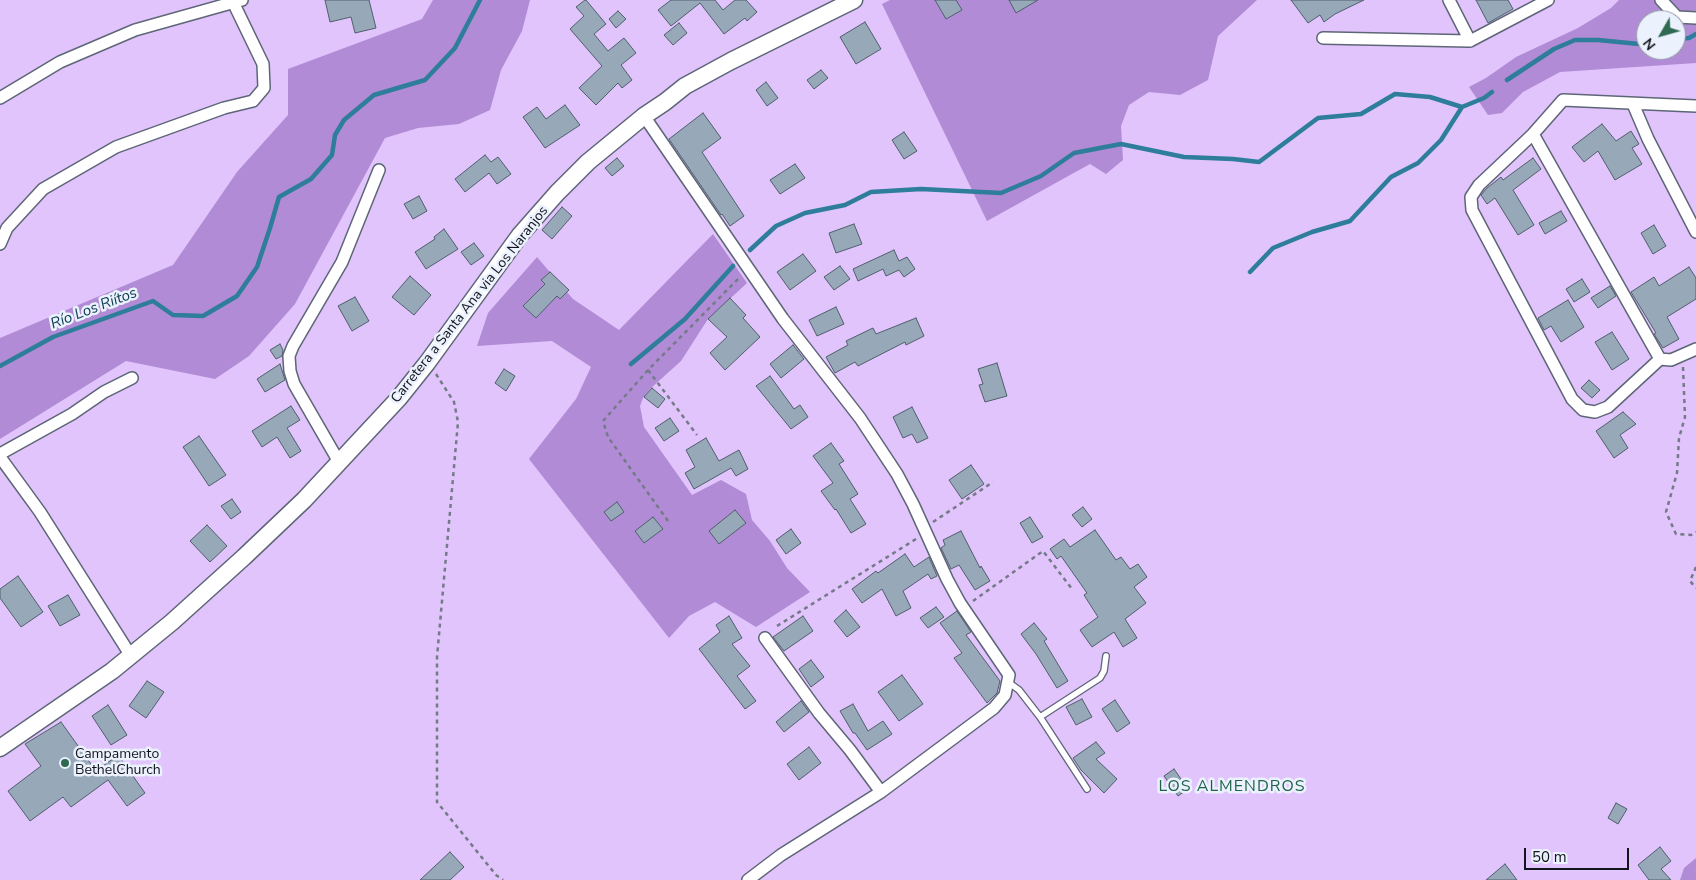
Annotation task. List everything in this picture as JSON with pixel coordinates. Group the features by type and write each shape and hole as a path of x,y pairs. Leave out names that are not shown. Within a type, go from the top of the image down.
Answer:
{"main road":[{"name":"Carretera a Santa Ana via Los Naranjos","path":"0,748 131,656 172,622 304,500 399,398 427,363 520,235 588,162 644,116 666,102 685,86 854,0"}],"street":[{"path":"1449,0 1470,41"},
{"path":"1322,38 1470,41 1548,0"},
{"path":"1661,0 1677,17 1696,18"},
{"path":"0,98 60,62 135,30 237,1 263,64 264,88 253,101 224,108 116,147 43,189 7,228 0,244"},
{"path":"1696,106 1563,100 1533,134 1480,185 1471,197 1472,210 1572,399 1583,410 1595,412 1608,406 1660,359 1671,360 1696,349"},
{"path":"1633,104 1648,139 1696,232"},
{"path":"644,116 782,319 860,418 897,474 947,579 1009,675 1005,695 994,708 881,792 781,855 748,880"},
{"path":"1533,134 1660,359"},
{"path":"339,462 294,384 290,371 289,356 342,262 379,170"},
{"path":"131,656 40,512 0,455 72,414 104,392 132,378"},
{"path":"765,638 819,713 850,750 881,792"}],"lane":[{"path":"1040,717 1100,678 1104,671 1106,656"},
{"path":"1008,682 1019,690 1040,717 1087,789"}],"path":[{"path":"668,521 608,437 603,420 648,370 748,269"},
{"path":"1682,356 1685,417 1679,438 1677,473 1666,512 1676,534 1691,535 1696,532"},
{"path":"427,363 442,382 454,402 458,422 437,657 437,802 496,875 503,880"},
{"path":"648,370 696,435"},
{"path":"777,626 925,531 993,482"},
{"path":"964,608 1043,551 1072,589"},
{"path":"1696,567 1690,581 1696,588"}],"shaded area":[{"path":"0,0 1696,0 1696,880 0,880"},
{"path":"433,0 530,0 522,31 501,70 490,110 459,124 418,128 385,138 295,304 249,356 215,379 126,361 0,439 0,338 173,265 237,172 288,115 288,69 422,19"},
{"path":"890,0 1257,0 1218,36 1208,80 1180,95 1149,92 1129,105 1121,126 1123,160 1106,174 1090,164 987,221 882,4"},
{"path":"1619,0 1696,0 1696,63 1560,72 1523,92 1502,113 1488,115 1469,87 1486,78 1516,57 1578,28 1611,8"},
{"path":"713,234 747,283 708,319 681,361 651,388 643,398 640,406 644,427 692,495 721,480 746,494 752,520 770,541 787,568 810,592 756,627 715,602 689,616 669,638 529,459 576,399 591,367 552,341 477,346 488,313 537,257 573,299 619,330"},
{"path":"1696,858 1696,880 1680,880 1684,868"}],"building":[{"path":"325,0 369,0 376,28 355,33 351,17 330,22"},
{"path":"585,0 606,24 594,34 608,51 624,38 636,53 621,65 632,80 622,88 618,83 596,105 579,88 602,66 570,29 584,16 576,7"},
{"path":"671,0 715,0 723,10 735,0 746,0 757,12 747,21 745,18 724,34 700,3 671,26 658,10"},
{"path":"935,0 956,0 962,10 946,19"},
{"path":"1009,0 1038,0 1016,13"},
{"path":"1291,0 1364,0 1335,14 1324,22 1320,15 1308,23"},
{"path":"1476,0 1508,0 1513,9 1488,23"},
{"path":"618,11 626,19 616,28 609,19"},
{"path":"865,22 881,49 856,64 840,37"},
{"path":"679,23 687,33 673,45 664,35"},
{"path":"821,70 828,78 814,89 807,80"},
{"path":"766,82 778,98 767,106 756,90"},
{"path":"565,105 580,125 545,148 523,117 537,107 546,119"},
{"path":"703,113 721,138 702,152 744,216 730,226 669,139"},
{"path":"1602,124 1616,141 1631,131 1639,144 1632,148 1642,164 1615,180 1598,151 1584,162 1572,147"},
{"path":"904,132 917,151 904,159 892,140"},
{"path":"485,155 491,162 498,157 511,174 497,184 489,173 465,192 455,179"},
{"path":"617,158 624,166 612,176 605,168"},
{"path":"1533,158 1541,169 1513,190 1534,225 1518,235 1495,198 1487,204 1481,195 1501,177 1503,180"},
{"path":"795,164 805,178 780,194 770,180"},
{"path":"419,196 427,211 413,219 404,204"},
{"path":"562,207 572,216 552,239 542,230"},
{"path":"1561,211 1567,221 1545,234 1539,223"},
{"path":"854,224 862,244 836,253 829,233"},
{"path":"1654,225 1666,246 1653,254 1641,233"},
{"path":"444,229 458,249 426,269 415,252 435,239 434,237"},
{"path":"474,243 484,256 471,265 461,252"},
{"path":"894,250 899,261 907,257 915,269 904,277 899,270 886,276 883,269 858,281 853,269"},
{"path":"803,254 816,271 790,290 777,272"},
{"path":"840,266 850,279 834,290 824,277"},
{"path":"1689,267 1696,278 1696,299 1667,317 1679,339 1663,348 1631,292 1654,277 1659,286"},
{"path":"550,272 569,290 560,299 557,296 536,318 523,306 545,284 541,280"},
{"path":"410,276 431,295 414,315 392,297"},
{"path":"1582,279 1590,292 1574,302 1566,289"},
{"path":"1610,286 1616,296 1598,308 1591,298"},
{"path":"355,297 369,321 352,331 338,306"},
{"path":"730,298 746,315 743,318 760,337 725,370 710,353 727,337 708,319"},
{"path":"1568,300 1584,327 1561,342 1551,326 1544,330 1538,318"},
{"path":"836,307 844,324 817,336 809,320"},
{"path":"916,318 924,336 906,345 905,342 858,366 855,362 835,373 826,357 848,345 846,341 873,328 876,334"},
{"path":"1612,332 1629,359 1612,370 1595,342"},
{"path":"280,344 283,350 282,356 276,359 270,350"},
{"path":"793,345 804,359 781,378 770,364"},
{"path":"997,363 1007,396 985,402 979,385 983,384 978,369"},
{"path":"280,364 285,380 265,392 257,379"},
{"path":"504,369 515,376 506,391 495,383"},
{"path":"770,376 794,409 800,405 808,417 791,429 756,386"},
{"path":"1589,380 1600,390 1592,398 1581,388"},
{"path":"652,388 665,399 658,408 644,397"},
{"path":"291,406 300,420 287,428 301,451 290,458 277,437 262,447 252,431"},
{"path":"912,407 928,438 917,443 912,434 903,438 893,417"},
{"path":"1623,412 1636,424 1620,435 1628,448 1614,458 1596,431"},
{"path":"670,418 679,431 664,441 655,428"},
{"path":"199,436 226,475 209,486 183,447"},
{"path":"706,438 719,461 739,450 748,469 736,476 731,468 694,489 685,473 695,467 686,450"},
{"path":"831,443 844,461 839,464 858,494 850,499 866,524 851,533 836,509 821,491 833,483 813,456"},
{"path":"971,465 984,484 962,499 949,480"},
{"path":"232,499 241,512 231,519 221,506"},
{"path":"617,502 624,512 611,521 604,512"},
{"path":"1083,507 1092,519 1082,527 1072,515"},
{"path":"735,510 746,523 719,544 709,531"},
{"path":"653,517 663,529 644,543 635,531"},
{"path":"1030,517 1043,537 1032,543 1020,523"},
{"path":"207,525 227,546 210,562 190,541"},
{"path":"791,529 801,543 786,554 776,540"},
{"path":"1095,530 1116,560 1121,557 1130,569 1138,564 1147,577 1134,587 1146,603 1125,619 1137,638 1123,647 1114,632 1092,647 1080,630 1098,617 1084,595 1087,593 1061,556 1057,559 1050,549 1064,539 1070,547"},
{"path":"961,531 980,568 981,566 990,581 975,590 959,565 951,569 941,548 945,545 943,540"},
{"path":"905,554 914,567 929,557 937,576 931,579 928,574 903,591 911,608 896,616 882,589 862,603 852,589 876,571 878,573"},
{"path":"18,576 43,612 21,627 0,598 0,589"},
{"path":"68,595 80,615 60,626 48,606"},
{"path":"936,607 944,617 928,628 920,618"},
{"path":"846,610 860,627 847,637 834,621"},
{"path":"957,611 971,632 966,635 1000,681 997,693 987,703 954,658 962,653 940,623"},
{"path":"729,616 742,638 732,644 750,666 737,676 756,701 745,709 699,649 720,632 716,625"},
{"path":"803,616 813,631 784,651 773,637"},
{"path":"1034,623 1047,639 1044,641 1068,681 1057,688 1021,634"},
{"path":"811,660 824,677 811,687 799,669"},
{"path":"902,675 923,704 899,721 878,692"},
{"path":"147,681 164,692 146,718 129,706"},
{"path":"1082,699 1092,717 1076,725 1066,707"},
{"path":"1115,700 1130,723 1117,732 1102,709"},
{"path":"801,701 809,712 784,732 776,722"},
{"path":"853,704 868,731 883,721 892,734 867,750 855,733 853,733 840,711"},
{"path":"108,705 127,735 111,745 92,716"},
{"path":"61,722 96,771 118,755 145,793 127,806 108,780 71,807 63,797 30,821 8,791 41,766 25,744"},
{"path":"1096,742 1105,753 1096,759 1117,779 1104,793 1081,770 1073,758"},
{"path":"809,747 821,763 799,780 787,764"},
{"path":"1174,769 1188,789 1178,796 1164,776"},
{"path":"1616,803 1627,809 1618,824 1608,818"},
{"path":"1660,847 1671,861 1661,869 1671,880 1649,880 1638,865"},
{"path":"450,852 464,867 450,880 420,880"},
{"path":"1505,864 1517,880 1486,880"}],"waterway":[{"name":"Río Los Riítos","path":"0,366 53,337 153,301 173,315 203,316 237,296 257,267 279,197 311,179 332,155 335,135 344,120 374,95 425,80 455,48 480,0"},
{"path":"1686,38 1696,34"},
{"path":"1507,80 1554,49 1575,40 1636,44"},
{"path":"1250,272 1273,248 1312,232 1350,221 1391,177 1418,163 1441,140 1462,107 1484,98 1492,92"},
{"path":"750,250 776,226 805,213 845,205 871,192 921,189 1001,193 1041,176 1074,153 1121,144 1184,157 1259,162 1318,118 1361,114 1395,94 1430,97 1462,107"},
{"path":"631,364 685,319 733,266"}],"place":[{"name":"Campamento BethelChurch","path":"65,763"}],"district":[{"name":"LOS ALMENDROS","path":"1232,787"}]}
